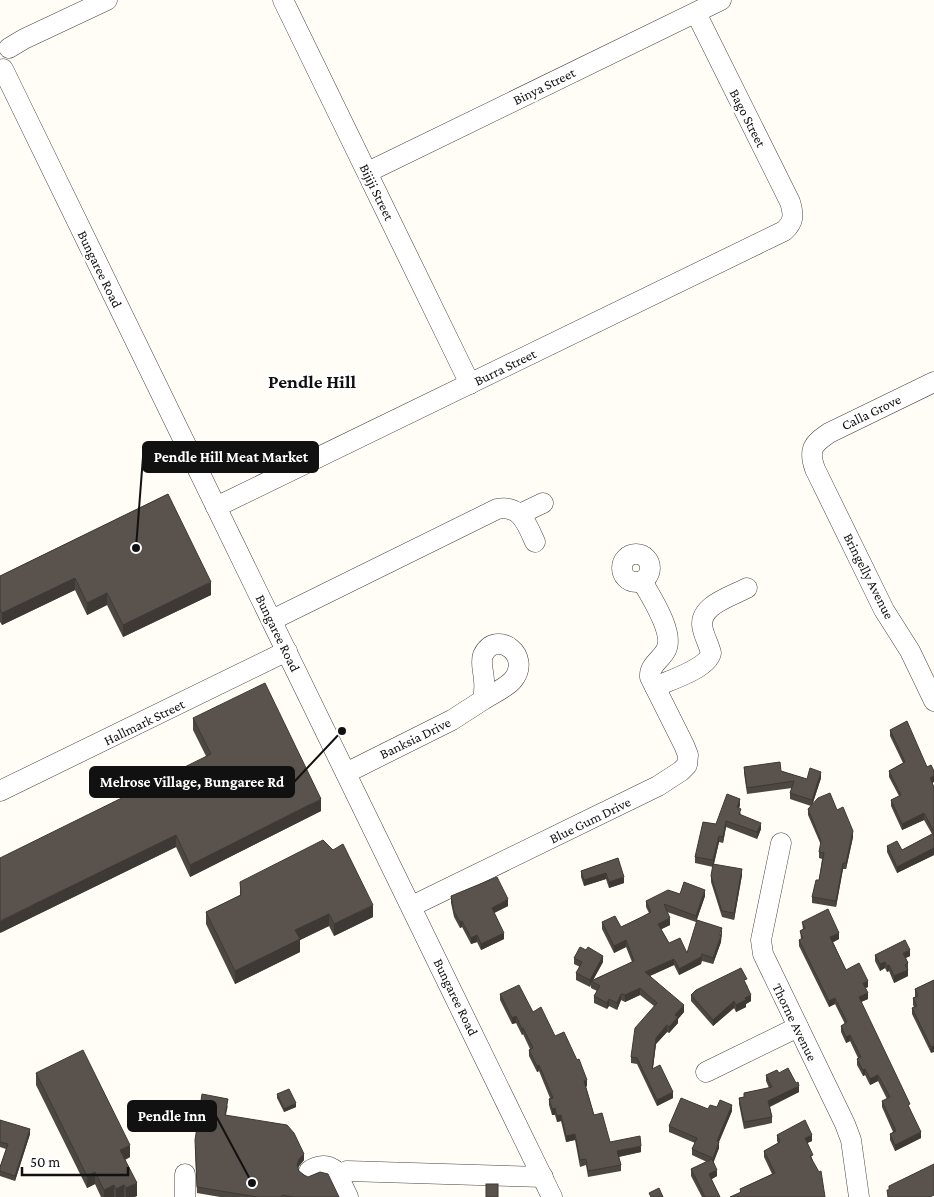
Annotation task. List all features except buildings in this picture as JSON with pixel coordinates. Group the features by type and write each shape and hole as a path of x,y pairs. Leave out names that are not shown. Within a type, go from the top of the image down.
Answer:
{"street":[{"path":"2,69 11,58 5,44 24,39 107,0"},
{"name":"Bijiji Street","path":"283,0 470,384"},
{"name":"Binya Street","path":"368,172 721,0"},
{"name":"Bago Street","path":"696,13 790,202 793,215 791,224"},
{"name":"Bungaree Road","path":"2,69 412,906 552,1197"},
{"name":"Burra Street","path":"216,507 784,232 791,224"},
{"name":"Calla Grove","path":"812,448 829,433 934,382"},
{"name":"Bringelly Avenue","path":"812,448 811,453 815,468 884,610 910,651 934,701"},
{"path":"520,514 543,503"},
{"path":"272,620 497,509 507,508 520,514 535,542"},
{"name":"Blue Gum Drive","path":"412,906 658,786 684,769 688,761 688,755 650,677 650,672 667,648 667,632 642,581"},
{"path":"655,687 707,662 711,652 702,626 706,612 713,606 747,588"},
{"name":"Hallmark Street","path":"0,791 287,651"},
{"name":"Banksia Drive","path":"346,773 452,720 483,700"},
{"name":"Thorne Avenue","path":"781,844 761,940 762,948 766,962 849,1133 859,1197"},
{"path":"706,1072 798,1027"},
{"path":"309,1171 316,1166 325,1165 333,1168 340,1175 340,1180 348,1197"},
{"path":"340,1175 347,1171 543,1178"},
{"path":"185,1174 185,1197"}],"place":[{"name":"Pendle Hill Meat Market","path":"136,548"},
{"name":"Melrose Village, Bungaree Rd","path":"342,731"},
{"name":"Pendle Inn","path":"252,1183"}],"district":[{"name":"Pendle Hill","path":"312,381"}]}
